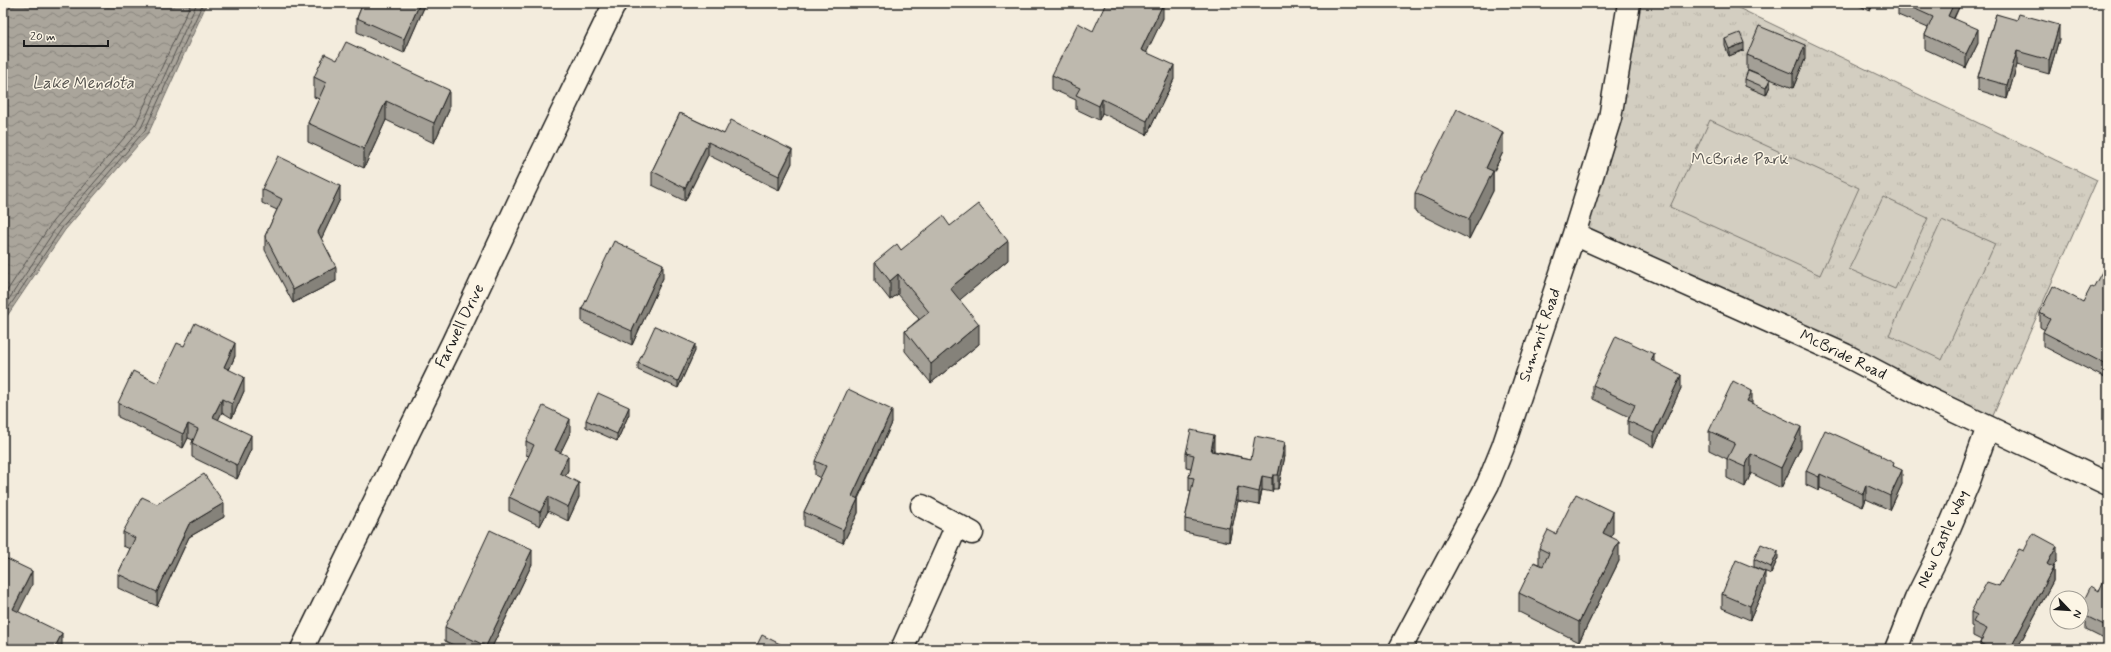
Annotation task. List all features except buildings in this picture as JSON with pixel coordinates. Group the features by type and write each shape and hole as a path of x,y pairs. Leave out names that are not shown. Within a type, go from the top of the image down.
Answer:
{"street":[{"name":"Farwell Drive","path":"302,649 450,347 615,3"},
{"name":"Summit Road","path":"1400,649 1488,484 1503,447 1574,234 1610,118 1629,3"},
{"name":"McBride Road","path":"1574,234 1845,355 1931,400 2108,484"},
{"name":"New Castle Way","path":"1896,649 1916,599 1946,537 1988,427"},
{"path":"902,649 964,529 922,506"}],"green space":[{"name":"McBride Park","path":"1629,3 1728,3 2097,180 1988,427 1574,234"},
{"path":"1710,120 1859,188 1820,275 1670,207"},
{"path":"1883,197 1928,218 1895,289 1849,269"},
{"path":"1942,220 1995,244 1942,360 1889,335"}],"water":[{"name":"Lake Mendota","path":"3,3 207,3 149,132 65,230 3,322"}]}
